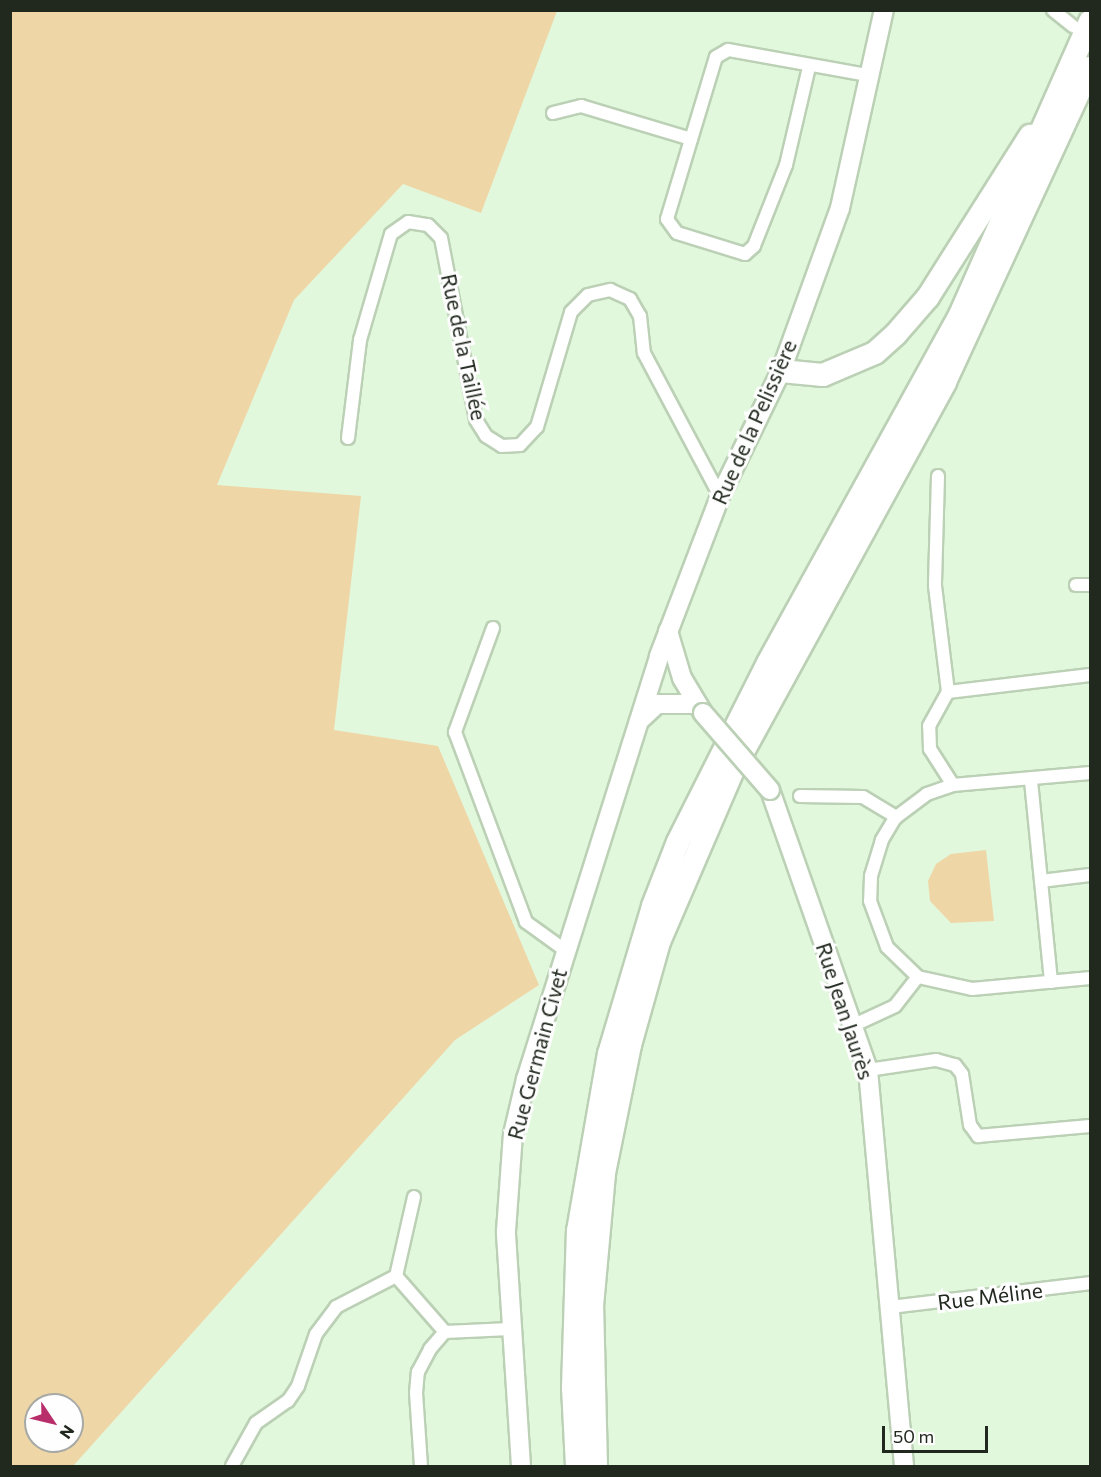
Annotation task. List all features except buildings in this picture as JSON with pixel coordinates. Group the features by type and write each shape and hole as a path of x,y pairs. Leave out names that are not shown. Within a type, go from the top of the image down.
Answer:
{"highway":[{"path":"577,1467 573,1388 578,1231 609,1054 653,906 708,779 768,663 960,315 1068,74 1082,24"},
{"path":"596,1467 592,1306 604,1173 630,1045 659,942 732,770 945,382 1090,68"},
{"path":"781,371 823,375 875,353 896,334 928,297 1068,74"}],"street":[{"name":"Rue de la Pelissière","path":"636,724 668,631 720,496 781,371 840,208 872,76 884,10"},
{"path":"1053,10 1082,24"},
{"path":"810,67 786,165 754,246 745,254 677,233 668,219 716,57 728,50 810,67 872,76"},
{"path":"553,113 581,106 691,140"},
{"name":"Rue de la Taillée","path":"348,438 360,340 391,234 408,222 428,225 441,238 476,420 486,436 502,446 520,445 537,427 571,312 588,295 610,290 630,299 640,316 645,353 720,496"},
{"path":"938,476 935,586 948,692 929,726 930,749 953,785"},
{"path":"1076,585 1090,585"},
{"path":"493,628 455,732 526,922 565,950"},
{"name":"Rue Jean Jaurès","path":"668,631 699,709 770,790 868,1070 904,1467"},
{"path":"948,692 1090,675"},
{"path":"636,724 657,704 699,709"},
{"name":"Rue Germain Civet","path":"521,1467 510,1329 506,1231 513,1134 565,950 636,724"},
{"path":"1090,773 1031,781 953,785 927,794 896,817 875,856 870,901 887,947 918,978 972,989 1090,978"},
{"path":"1031,781 1051,982"},
{"path":"800,796 863,797 896,817"},
{"path":"1041,881 1090,875"},
{"path":"852,1026 895,1006 918,978"},
{"path":"868,1070 936,1059 955,1065 962,1074 970,1125 978,1136 1090,1126"},
{"path":"232,1467 256,1423 281,1407 298,1386 316,1334 336,1307 396,1276 414,1197"},
{"path":"396,1276 444,1332"},
{"name":"Rue Méline","path":"890,1307 1090,1283"},
{"path":"444,1332 510,1329"},
{"path":"421,1467 418,1372 444,1332"}],"shaded area":[{"path":"10,11 557,11 481,213 403,184 294,300 217,485 361,496 334,730 438,746 539,985 455,1040 73,1466 10,1466"},
{"path":"986,850 994,921 951,923 930,901 928,881 936,864 951,854"}]}
